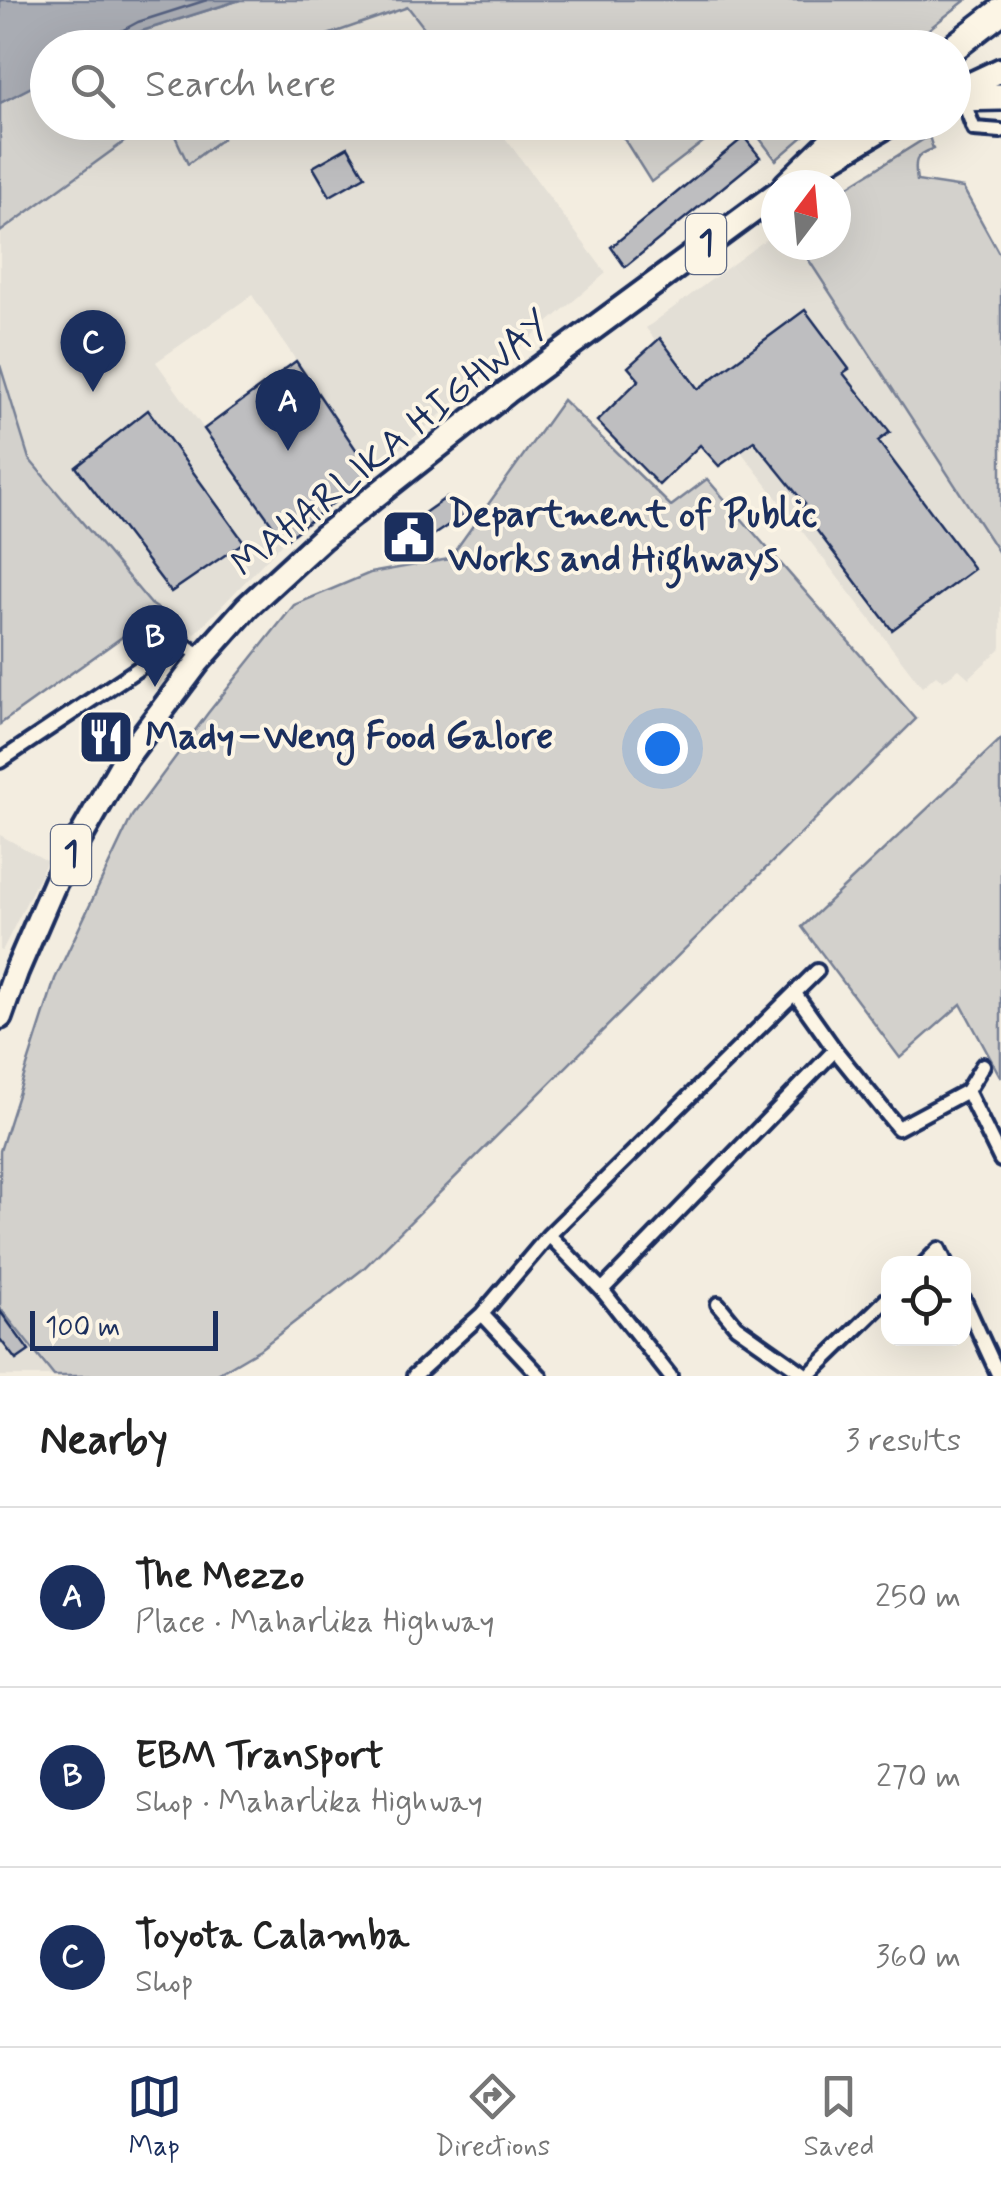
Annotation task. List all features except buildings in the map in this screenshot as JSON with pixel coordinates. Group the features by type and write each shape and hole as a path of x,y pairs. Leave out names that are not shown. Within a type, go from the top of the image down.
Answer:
{"highway":[{"path":"971,34 1001,11"},
{"path":"971,87 1001,70"},
{"path":"971,96 1001,97"},
{"path":"803,170 834,140"},
{"path":"813,170 863,140"},
{"name":"MAHARLIKA HIGHWAY","path":"0,1018 55,882 125,759 247,607 322,538 507,392 761,205"}],"street":[{"path":"971,123 974,128 1001,131"},
{"path":"0,761 178,642 204,656"},
{"path":"414,1376 482,1314 548,1235 817,971"},
{"path":"796,995 898,1128 967,1091 982,1065"},
{"path":"602,1290 835,1050"},
{"path":"967,1091 1001,1160"},
{"path":"548,1235 602,1290 670,1376"},
{"path":"718,1304 736,1326 808,1376 881,1305"},
{"path":"482,1314 540,1376"},
{"path":"971,1315 999,1376"}],"shaded area":[{"path":"240,0 966,0 928,30 426,30 408,7 342,30 145,30"},
{"path":"408,7 426,30 343,30"},
{"path":"30,88 30,140 127,140 0,232 0,103"},
{"path":"127,140 177,140 188,163 220,140 507,140 606,273 372,473 252,295 156,362 284,541 195,634 151,605 29,459 0,365 0,232"},
{"path":"177,140 220,140 188,164"},
{"path":"625,140 706,140 651,182"},
{"path":"761,140 799,140 776,160"},
{"path":"923,140 930,140 933,149 917,160 917,181 963,188 1001,257 1001,556 809,260 851,260 851,185"},
{"path":"761,243 761,260 809,260 1001,556 1001,648 969,678 959,669 943,681 936,675 922,687 646,328"},
{"path":"0,365 29,459 160,610 0,724"},
{"path":"563,400 671,506 707,479 916,719 363,1269 260,1349 214,1376 54,1376 0,1308 0,1151 55,979 132,816 294,605 370,573 449,559"},
{"path":"1001,739 1001,1078 961,1004 900,1058 802,927"},
{"path":"0,835 47,861 2,951 0,950"},
{"path":"0,1308 54,1376 0,1376"}],"water":[{"path":"0,0 240,0 145,30 30,30 30,88 0,103"}],"place":[{"name":"Toyota Calamba","path":"93,392"},
{"name":"The Mezzo","path":"288,451"},
{"name":"Department of Public Works and Highways","path":"409,537"},
{"name":"EBM Transport","path":"155,687"},
{"name":"Mady–Weng Food Galore","path":"106,737"}]}
